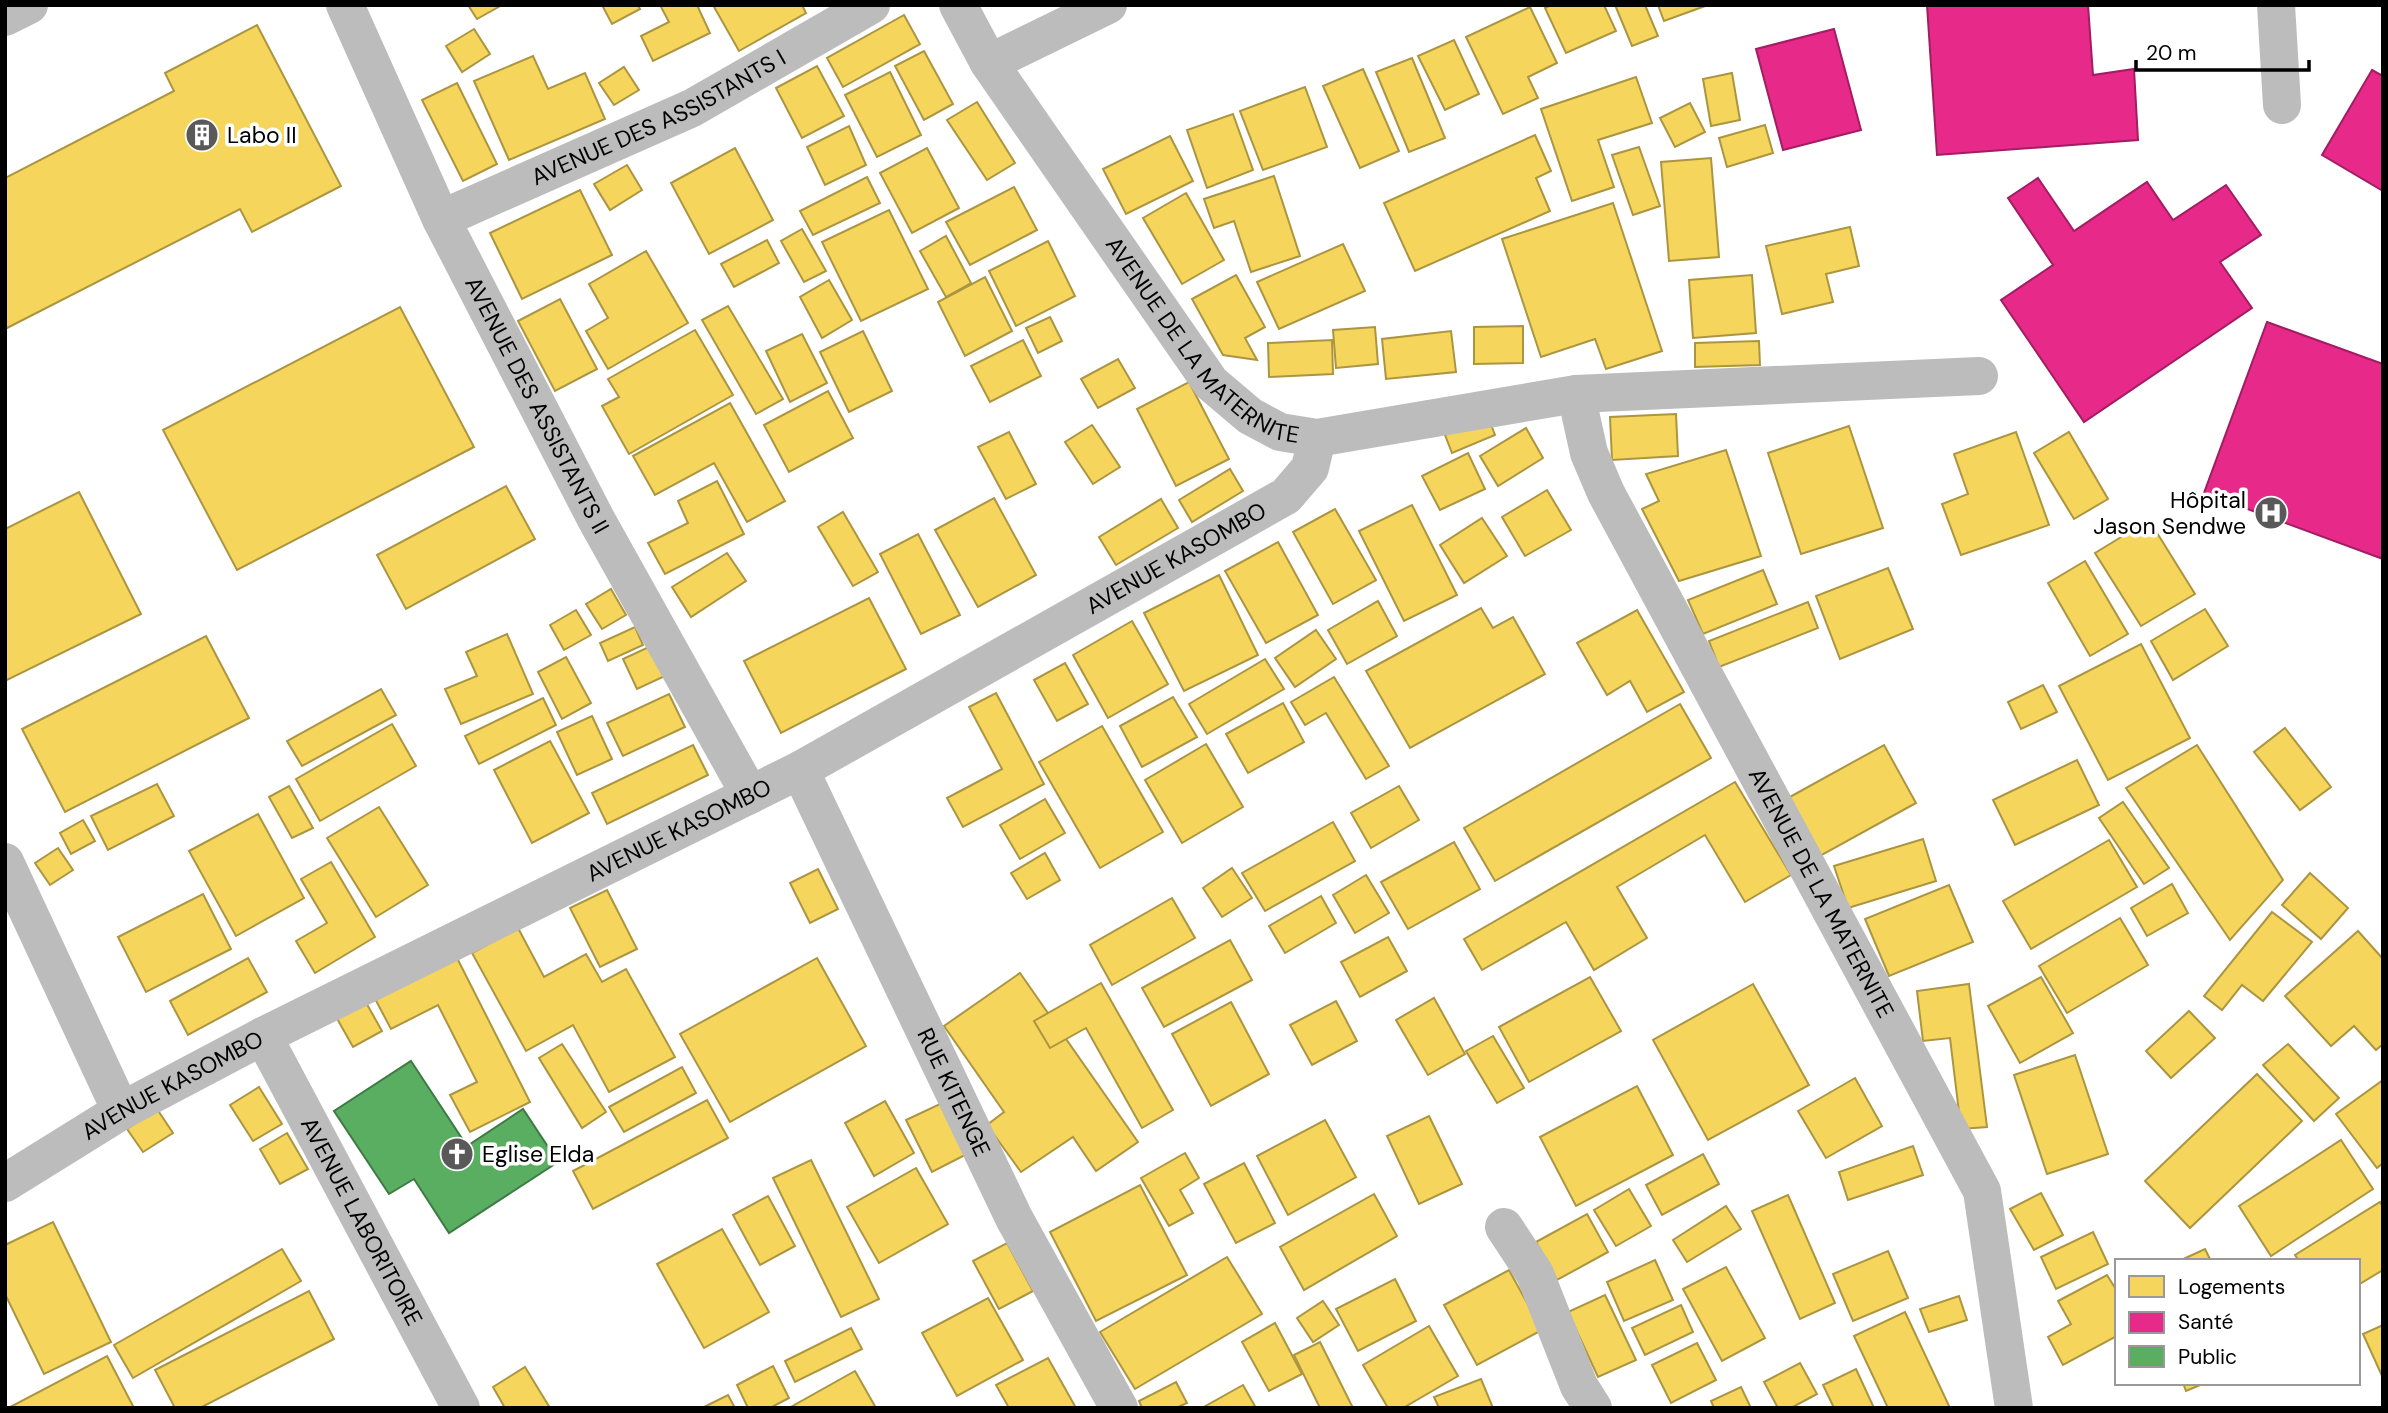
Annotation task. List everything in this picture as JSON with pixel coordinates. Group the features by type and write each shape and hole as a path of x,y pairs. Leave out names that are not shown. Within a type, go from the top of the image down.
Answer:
{"street":[{"path":"5,17 29,5"},
{"name":"AVENUE DES ASSISTANTS II","path":"345,5 441,219 596,519 750,795"},
{"name":"AVENUE DES ASSISTANTS I","path":"441,219 692,108 871,5"},
{"name":"AVENUE DE LA MATERNITE","path":"958,5 989,63 1211,383 1250,416 1280,432 1317,438 1576,394 1979,376"},
{"path":"989,63 1108,5"},
{"path":"2276,5 2282,106"},
{"name":"AVENUE DE LA MATERNITE","path":"1576,394 1589,453 1606,493 1982,1191 2014,1408"},
{"name":"AVENUE KASOMBO","path":"5,1183 121,1111 263,1036 800,770 1286,496 1310,468 1317,438"},
{"name":"RUE KITENGE","path":"800,770 1014,1218 1119,1408"},
{"path":"5,862 121,1111"},
{"name":"AVENUE LABORITOIRE","path":"263,1036 461,1408"},
{"path":"1504,1227 1535,1274 1579,1387 1593,1408"}],"building: Logements":[{"path":"468,5 502,5 477,19"},
{"path":"602,5 638,5 640,9 612,24"},
{"path":"660,5 697,5 710,33 653,61 641,36 669,22"},
{"path":"713,5 802,5 806,13 739,51"},
{"path":"1551,5 1604,5 1616,31 1566,53 1545,8"},
{"path":"1615,5 1645,5 1658,36 1632,46"},
{"path":"1658,5 1708,5 1664,21"},
{"path":"1530,7 1557,63 1528,77 1538,98 1503,114 1466,37"},
{"path":"904,15 920,44 843,87 827,58"},
{"name":"Labo II","path":"257,25 341,186 252,232 240,209 5,329 5,178 174,91 165,73"},
{"path":"474,29 490,54 462,72 446,46"},
{"path":"1454,40 1479,94 1445,110 1418,56"},
{"path":"924,51 953,104 924,120 895,66"},
{"path":"533,56 548,89 585,73 605,119 509,160 474,81"},
{"path":"1412,58 1445,138 1409,152 1376,72"},
{"path":"817,66 844,116 802,138 776,88"},
{"path":"624,67 639,90 614,105 599,83"},
{"path":"1363,69 1399,151 1360,168 1323,86"},
{"path":"890,72 921,135 877,157 845,95"},
{"path":"1732,73 1740,120 1711,126 1703,79"},
{"path":"1636,77 1652,123 1598,140 1614,187 1572,201 1541,109"},
{"path":"457,83 497,164 463,181 422,100"},
{"path":"1305,87 1327,147 1263,170 1240,111"},
{"path":"977,102 1015,163 987,180 947,120"},
{"path":"1690,103 1705,132 1675,147 1660,118"},
{"path":"1233,114 1253,170 1207,188 1187,130"},
{"path":"1765,125 1773,153 1727,167 1719,138"},
{"path":"849,126 866,165 825,185 807,147"},
{"path":"1535,135 1551,171 1536,178 1550,211 1415,271 1384,203"},
{"path":"1170,136 1193,181 1126,214 1103,169"},
{"path":"1639,147 1660,206 1633,215 1612,155"},
{"path":"735,148 773,220 709,254 671,183"},
{"path":"927,148 959,208 912,233 880,173"},
{"path":"1711,158 1719,257 1669,261 1661,162"},
{"path":"627,165 642,190 610,210 594,184"},
{"path":"1274,176 1300,256 1251,272 1234,221 1214,228 1204,199"},
{"path":"867,177 880,203 813,235 800,211"},
{"path":"1014,187 1037,230 970,265 946,222"},
{"path":"580,190 612,255 522,299 490,233"},
{"path":"1186,193 1224,260 1182,284 1143,218"},
{"path":"1613,203 1662,351 1606,369 1595,339 1541,357 1502,239"},
{"path":"889,210 928,289 861,321 822,242"},
{"path":"1850,227 1859,266 1826,274 1833,302 1782,314 1766,246"},
{"path":"802,229 826,271 804,282 781,241"},
{"path":"946,236 971,283 946,297 920,251"},
{"path":"767,240 779,263 734,287 721,264"},
{"path":"1048,241 1075,296 1016,326 989,271"},
{"path":"1343,244 1365,291 1279,329 1257,282"},
{"path":"646,251 688,323 608,369 586,331 608,318 589,284"},
{"path":"1236,275 1265,327 1245,338 1257,360 1223,355 1192,299"},
{"path":"1752,275 1756,333 1693,338 1689,280"},
{"path":"985,277 1012,331 965,356 938,302"},
{"path":"829,280 852,320 822,338 800,297"},
{"path":"560,299 597,369 555,391 518,321"},
{"path":"728,306 783,399 756,414 702,320"},
{"path":"400,307 474,447 237,570 163,430"},
{"path":"1050,317 1062,341 1038,353 1026,328"},
{"path":"1523,326 1523,363 1474,364 1474,327"},
{"path":"1375,327 1378,364 1336,368 1333,330"},
{"path":"695,330 733,395 629,454 602,406 619,397 608,379"},
{"path":"863,331 892,391 849,412 820,352"},
{"path":"1451,331 1456,372 1386,379 1382,339"},
{"path":"802,334 827,383 790,402 766,351"},
{"path":"1023,340 1041,376 990,402 971,366"},
{"path":"1332,340 1333,374 1269,377 1268,343"},
{"path":"1759,341 1760,365 1695,367 1695,343"},
{"path":"1118,359 1135,388 1098,408 1081,379"},
{"path":"1189,382 1229,459 1176,486 1137,409"},
{"path":"828,391 853,438 789,472 764,425"},
{"path":"730,403 785,501 747,522 714,463 655,495 633,456"},
{"path":"1676,414 1678,456 1612,460 1610,417"},
{"path":"1488,417 1495,435 1452,453 1445,435"},
{"path":"1092,425 1120,467 1093,484 1065,442"},
{"path":"1849,426 1883,528 1801,554 1768,453"},
{"path":"1526,428 1543,458 1498,486 1480,456"},
{"path":"1009,432 1036,484 1006,499 978,447"},
{"path":"2016,432 2049,525 1961,555 1942,504 1968,494 1954,454"},
{"path":"2069,432 2108,499 2074,519 2034,453"},
{"path":"1726,450 1761,556 1679,581 1642,509 1659,501 1646,474"},
{"path":"1468,453 1485,489 1440,510 1422,476"},
{"path":"1230,469 1243,491 1192,522 1179,500"},
{"path":"717,481 744,534 665,574 648,543 688,523 678,501"},
{"path":"506,486 535,539 406,609 377,555"},
{"path":"1547,490 1571,530 1525,556 1502,517"},
{"path":"79,492 141,614 5,681 5,529"},
{"path":"994,498 1036,575 978,607 935,530"},
{"path":"1161,499 1178,528 1116,565 1099,537"},
{"path":"1412,505 1457,595 1404,621 1359,531"},
{"path":"1335,509 1376,580 1333,604 1293,532"},
{"path":"843,512 878,572 853,586 818,527"},
{"path":"1482,518 1507,556 1464,583 1440,545"},
{"path":"2149,520 2195,594 2141,626 2095,553"},
{"path":"918,534 960,615 921,634 880,554"},
{"path":"1278,542 1318,615 1266,643 1225,571"},
{"path":"727,553 746,581 691,617 672,587"},
{"path":"2085,561 2128,634 2090,656 2048,583"},
{"path":"1888,568 1913,629 1840,659 1816,596"},
{"path":"1763,570 1777,604 1703,634 1688,600"},
{"path":"1219,575 1258,655 1184,691 1144,613"},
{"path":"611,589 626,615 602,629 586,604"},
{"path":"869,598 906,669 781,733 744,661"},
{"path":"1378,601 1397,636 1347,664 1328,630"},
{"path":"1808,602 1818,628 1719,667 1709,641"},
{"path":"1481,608 1493,628 1513,617 1545,674 1410,748 1366,671"},
{"path":"2205,609 2228,646 2173,680 2151,641"},
{"path":"576,610 591,635 564,650 550,625"},
{"path":"1637,610 1684,692 1647,712 1630,681 1607,695 1577,643"},
{"path":"1132,621 1168,684 1108,718 1073,655"},
{"path":"635,627 643,645 608,661 600,643"},
{"path":"1316,630 1336,659 1295,687 1275,658"},
{"path":"507,634 533,694 461,724 445,689 477,676 466,652"},
{"path":"206,636 249,718 65,812 22,729"},
{"path":"2141,644 2190,738 2108,780 2059,686"},
{"path":"653,645 667,675 637,689 623,659"},
{"path":"566,657 591,703 562,719 538,672"},
{"path":"1265,659 1284,689 1207,734 1189,704"},
{"path":"1065,663 1088,704 1057,721 1034,680"},
{"path":"1334,677 1389,766 1366,779 1326,713 1305,725 1291,702"},
{"path":"2043,685 2057,712 2021,729 2008,702"},
{"path":"381,689 396,715 302,766 287,741"},
{"path":"996,693 1044,784 963,827 947,798 1002,769 969,707"},
{"path":"669,694 685,727 623,756 607,723"},
{"path":"1173,697 1197,737 1142,767 1120,726"},
{"path":"543,698 556,725 479,764 465,736"},
{"path":"1283,703 1304,742 1248,773 1226,734"},
{"path":"1680,704 1711,758 1495,881 1464,828"},
{"path":"592,716 612,759 577,775 557,732"},
{"path":"392,724 416,766 320,821 296,779"},
{"path":"1102,726 1163,832 1100,868 1039,762"},
{"path":"2285,728 2331,787 2300,810 2254,752"},
{"path":"550,741 589,813 532,843 494,770"},
{"path":"1206,744 1243,807 1182,843 1145,780"},
{"path":"693,745 708,775 607,824 592,793"},
{"path":"1884,745 1916,803 1820,856 1788,798"},
{"path":"2197,745 2283,880 2230,940 2126,788"},
{"path":"2077,760 2099,805 2015,845 1993,800"},
{"path":"1735,782 1791,875 1745,902 1705,835 1617,887 1647,938 1594,970 1566,922 1482,970 1464,939"},
{"path":"157,784 174,816 108,850 91,816"},
{"path":"289,786 313,828 292,838 269,797"},
{"path":"1399,786 1419,820 1371,848 1351,813"},
{"path":"1045,799 1065,833 1020,859 1000,825"},
{"path":"2123,802 2169,868 2144,884 2099,818"},
{"path":"379,807 428,885 376,917 327,838"},
{"path":"258,814 304,898 236,936 189,851"},
{"path":"83,820 95,841 71,854 60,833"},
{"path":"1333,822 1355,861 1265,911 1242,873"},
{"path":"1923,839 1936,881 1848,908 1834,866"},
{"path":"2109,840 2137,887 2031,949 2003,901"},
{"path":"1454,842 1480,889 1408,929 1381,882"},
{"path":"58,848 73,870 50,885 35,863"},
{"path":"1045,853 1060,880 1027,899 1011,873"},
{"path":"331,862 375,937 315,973 296,941 327,923 301,879"},
{"path":"1232,868 1252,898 1222,917 1203,888"},
{"path":"818,869 838,909 810,923 790,883"},
{"path":"2310,873 2348,908 2321,939 2282,905"},
{"path":"1366,875 1389,913 1355,933 1333,895"},
{"path":"2172,884 2188,913 2147,936 2131,908"},
{"path":"1949,885 1973,942 1889,976 1865,919"},
{"path":"607,890 637,949 600,967 570,908"},
{"path":"203,894 231,949 146,992 118,937"},
{"path":"1321,896 1336,923 1285,953 1269,926"},
{"path":"1172,898 1195,938 1112,985 1090,945"},
{"path":"2272,912 2312,942 2263,1001 2242,985 2222,1010 2204,996"},
{"path":"2120,918 2148,965 2067,1013 2039,966"},
{"path":"518,928 544,977 586,954 602,982 626,969 675,1057 609,1092 573,1025 526,1051 472,953"},
{"path":"2358,931 2383,959 2383,1044 2376,1050 2354,1026 2331,1046 2285,996"},
{"path":"1388,937 1407,971 1360,997 1341,962"},
{"path":"1230,940 1252,980 1164,1027 1142,988"},
{"path":"455,954 530,1102 470,1132 450,1095 477,1082 438,1005 391,1029 373,995"},
{"path":"248,958 267,992 188,1035 170,1001"},
{"path":"817,958 866,1046 730,1122 680,1034"},
{"path":"1020,973 1138,1142 1096,1171 1073,1137 1021,1172 987,1125 1004,1112 944,1026"},
{"path":"1590,977 1621,1031 1529,1082 1499,1027"},
{"path":"2041,977 2073,1033 2020,1063 1988,1006"},
{"path":"1101,983 1173,1110 1142,1128 1086,1028 1050,1048 1034,1021"},
{"path":"1753,984 1809,1085 1708,1140 1653,1040"},
{"path":"1969,984 1987,1127 1961,1129 1950,1038 1923,1041 1917,991"},
{"path":"1434,998 1465,1054 1428,1075 1396,1020"},
{"path":"364,999 382,1031 353,1047 335,1015"},
{"path":"1336,1001 1357,1041 1312,1065 1290,1025"},
{"path":"1231,1002 1269,1074 1211,1106 1172,1034"},
{"path":"2189,1011 2215,1038 2171,1078 2146,1051"},
{"path":"1493,1036 1524,1088 1497,1103 1466,1051"},
{"path":"562,1044 606,1112 582,1128 539,1058"},
{"path":"2288,1044 2339,1098 2314,1121 2263,1065"},
{"path":"2075,1055 2108,1154 2047,1174 2014,1075"},
{"path":"682,1067 696,1093 624,1132 609,1107"},
{"path":"2257,1074 2302,1121 2190,1228 2145,1181"},
{"path":"1855,1078 1882,1126 1826,1158 1798,1111"},
{"path":"2383,1080 2383,1163 2377,1168 2336,1114"},
{"path":"1637,1086 1673,1155 1576,1206 1540,1137"},
{"path":"259,1087 282,1124 253,1141 230,1105"},
{"path":"707,1100 728,1138 593,1209 573,1171"},
{"path":"885,1101 914,1153 874,1176 845,1123"},
{"path":"942,1103 967,1154 932,1172 906,1120"},
{"path":"157,1109 173,1133 143,1152 127,1129"},
{"path":"1429,1116 1462,1184 1419,1204 1387,1136"},
{"path":"1325,1120 1356,1177 1288,1215 1257,1156"},
{"path":"287,1133 308,1169 280,1184 260,1149"},
{"path":"2341,1140 2373,1189 2271,1256 2239,1206"},
{"path":"1913,1146 1923,1175 1848,1200 1839,1172"},
{"path":"1185,1153 1199,1178 1180,1190 1193,1213 1169,1226 1141,1178"},
{"path":"1703,1154 1719,1184 1662,1215 1646,1185"},
{"path":"811,1160 879,1299 841,1317 773,1178"},
{"path":"1244,1163 1275,1223 1236,1243 1204,1184"},
{"path":"916,1168 948,1224 879,1263 847,1207"},
{"path":"1140,1185 1187,1275 1096,1321 1050,1232"},
{"path":"1629,1189 1651,1226 1616,1246 1594,1210"},
{"path":"2041,1193 2063,1235 2034,1250 2010,1209"},
{"path":"1374,1194 1397,1236 1304,1290 1280,1247"},
{"path":"1788,1195 1835,1303 1800,1319 1752,1211"},
{"path":"768,1196 795,1246 760,1265 733,1215"},
{"path":"2380,1202 2383,1207 2383,1270 2360,1284 2360,1259 2298,1259 2295,1255"},
{"path":"1726,1206 1741,1229 1687,1262 1673,1240"},
{"path":"1587,1214 1608,1252 1557,1280 1536,1242"},
{"path":"53,1222 111,1342 44,1374 5,1294 5,1245"},
{"path":"722,1229 769,1312 704,1348 657,1264"},
{"path":"2093,1232 2108,1264 2056,1289 2041,1257"},
{"path":"1007,1243 1033,1291 999,1309 973,1261"},
{"path":"282,1249 301,1281 133,1378 114,1345"},
{"path":"2205,1249 2210,1259 2183,1259"},
{"path":"1888,1251 1908,1298 1853,1321 1833,1274"},
{"path":"1227,1257 1262,1314 1135,1389 1100,1332"},
{"path":"1655,1260 1673,1300 1624,1321 1607,1282"},
{"path":"1726,1267 1765,1338 1722,1361 1683,1289"},
{"path":"1509,1270 1542,1330 1477,1365 1444,1305"},
{"path":"2107,1275 2115,1288 2115,1337 2063,1365 2048,1337 2071,1324 2058,1301"},
{"path":"1395,1279 1416,1321 1358,1351 1336,1309"},
{"path":"309,1291 334,1339 200,1408 175,1408 155,1370"},
{"path":"1605,1295 1636,1360 1598,1377 1568,1312"},
{"path":"1959,1296 1967,1320 1929,1332 1920,1309"},
{"path":"988,1298 1023,1360 957,1396 922,1333"},
{"path":"1323,1301 1339,1325 1313,1342 1297,1318"},
{"path":"1681,1305 1693,1332 1645,1355 1632,1328"},
{"path":"1905,1312 1950,1408 1888,1408 1854,1336"},
{"path":"1275,1323 1302,1374 1269,1391 1242,1342"},
{"path":"2383,1325 2383,1378 2363,1334"},
{"path":"1429,1326 1458,1376 1403,1408 1388,1408 1363,1365"},
{"path":"851,1328 862,1349 795,1382 785,1361"},
{"path":"1320,1342 1353,1408 1320,1408 1294,1355"},
{"path":"1697,1343 1716,1380 1671,1403 1652,1365"},
{"path":"107,1356 134,1408 12,1406"},
{"path":"1048,1358 1076,1408 1009,1408 996,1385"},
{"path":"1800,1363 1817,1394 1791,1408 1778,1408 1764,1382"},
{"path":"773,1366 789,1398 770,1408 748,1408 737,1385"},
{"path":"525,1367 550,1408 505,1408 493,1387"},
{"path":"1856,1369 1874,1408 1834,1408 1823,1385"},
{"path":"855,1371 876,1408 789,1408"},
{"path":"1481,1379 1493,1408 1439,1408 1434,1397"},
{"path":"1176,1382 1187,1403 1176,1408 1142,1408 1139,1401"},
{"path":"1243,1385 1256,1408 1202,1408"},
{"path":"2184,1385 2200,1385 2186,1391"},
{"path":"1741,1387 1751,1408 1714,1408 1711,1401"},
{"path":"728,1395 735,1408 702,1408"}],"building: Santé":[{"path":"1927,5 2088,5 2093,75 2134,69 2138,140 1937,155"},
{"path":"1834,29 1861,130 1783,150 1756,49"},
{"path":"2372,70 2383,76 2383,191 2322,155"},
{"path":"2038,178 2074,231 2147,182 2173,220 2226,185 2261,235 2220,262 2252,308 2084,422 2001,300 2053,265 2008,198"},
{"path":"2267,322 2383,364 2383,559 2204,493"}],"building: Public":[{"name":"Eglise Elda","path":"411,1061 467,1146 523,1109 558,1162 449,1233 414,1179 389,1194 334,1111"}],"place":[{"name":"Labo II","path":"202,135"},
{"name":"Hôpital Jason Sendwe","path":"2271,513"},
{"name":"Eglise Elda","path":"457,1154"}]}
